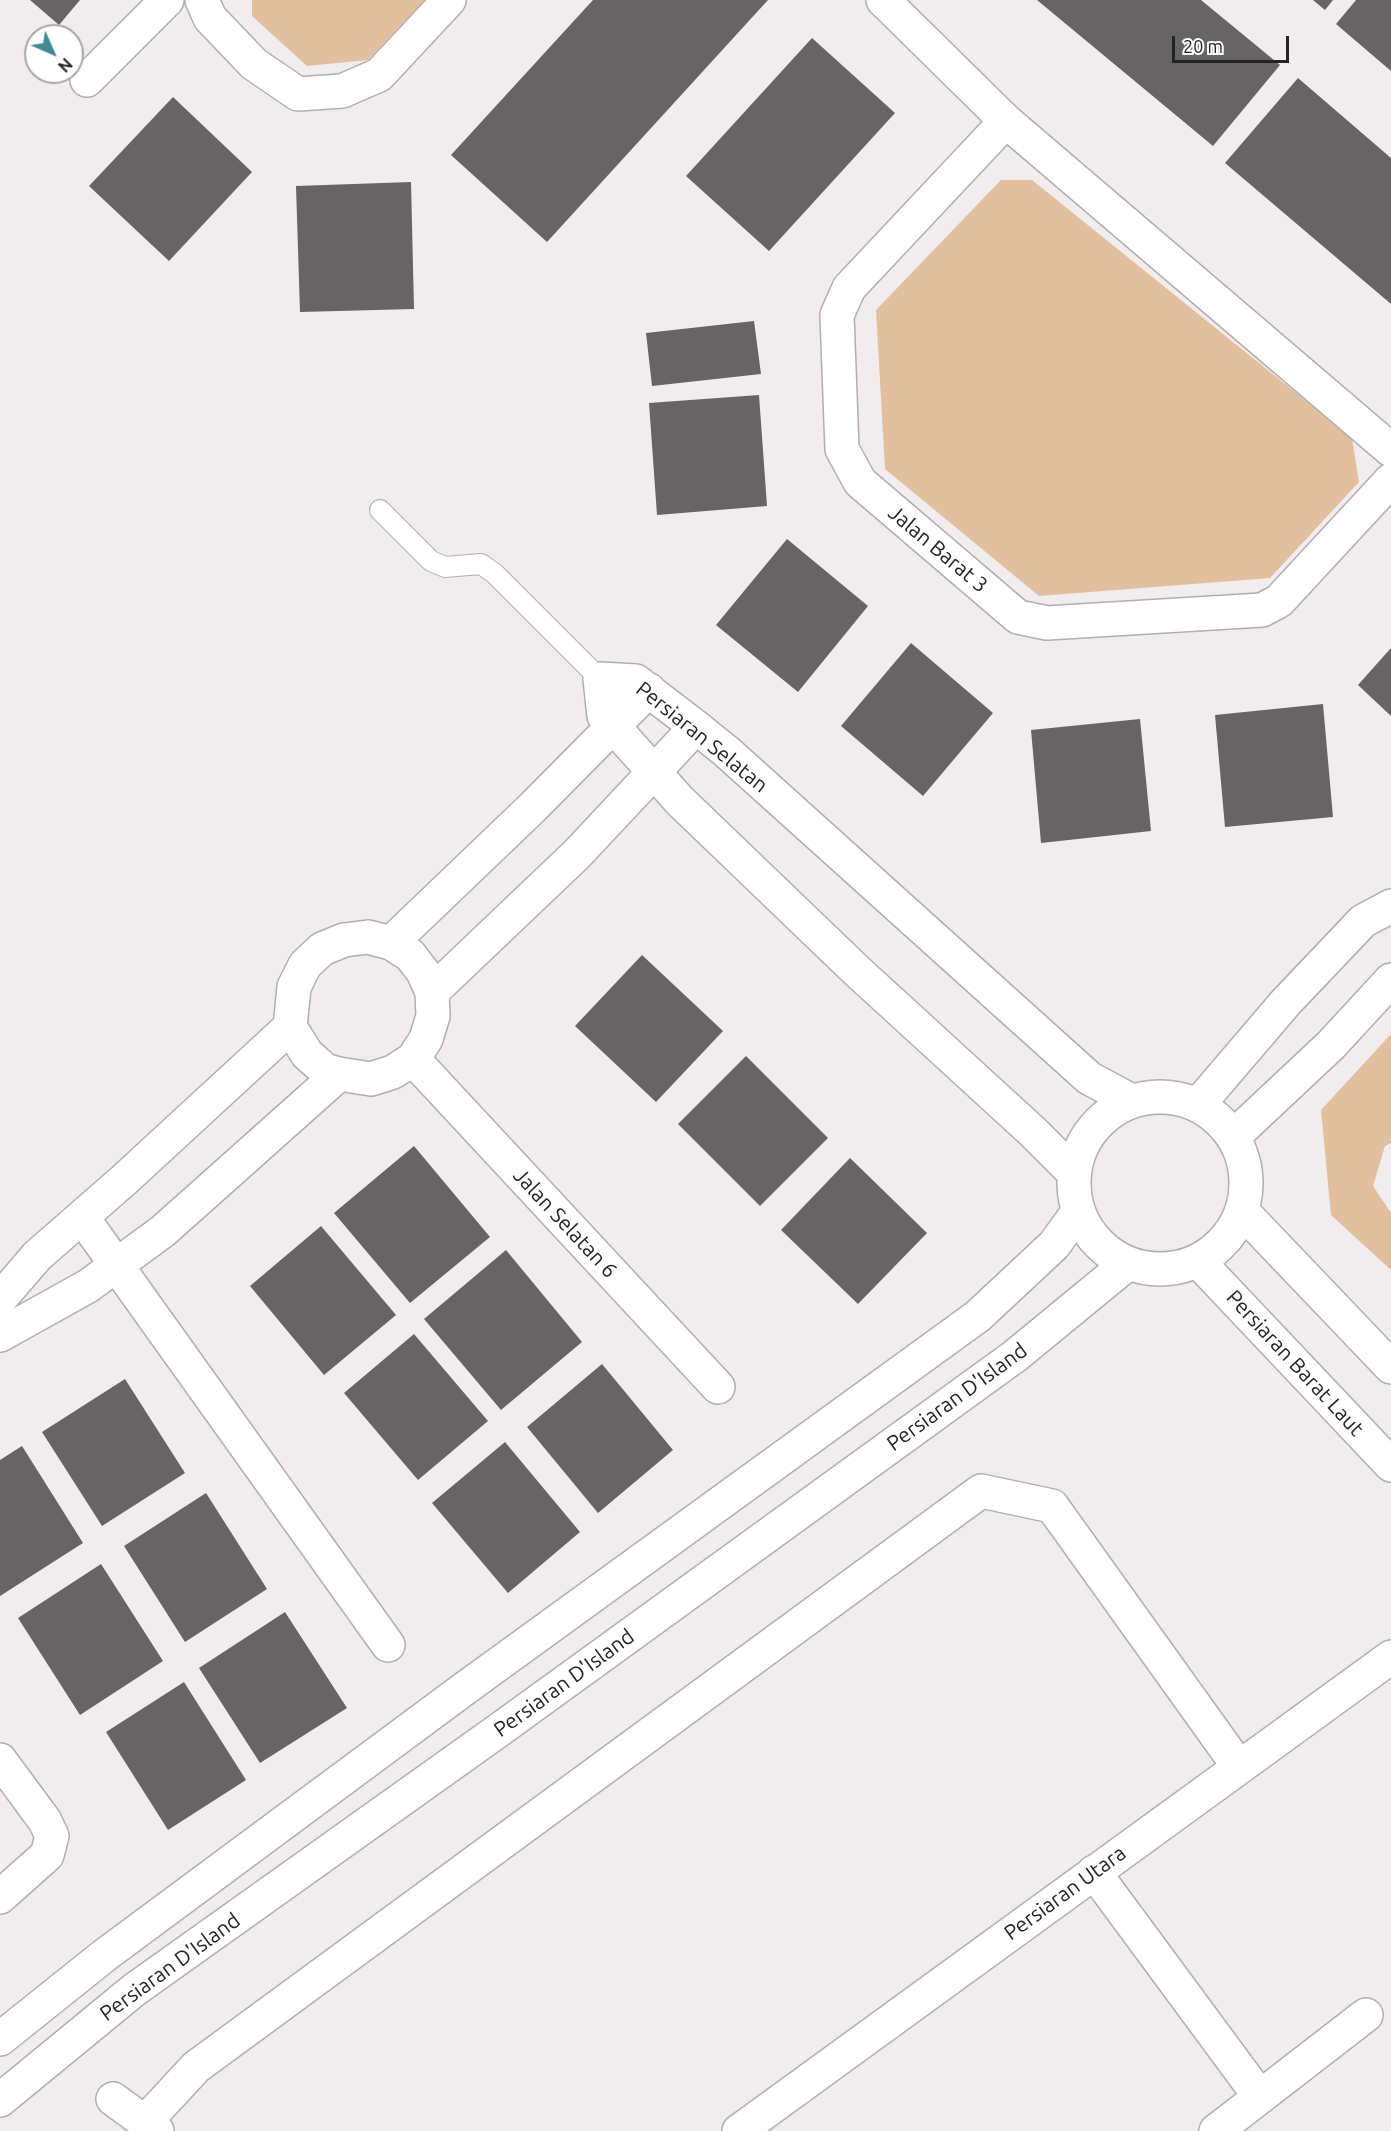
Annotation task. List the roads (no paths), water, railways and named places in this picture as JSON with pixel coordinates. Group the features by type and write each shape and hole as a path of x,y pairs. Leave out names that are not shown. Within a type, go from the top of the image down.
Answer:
{"street":[{"path":"87,80 167,0"},
{"path":"202,0 210,18 254,64 298,94 342,91 379,75 449,0"},
{"path":"883,0 1006,120 1391,450"},
{"name":"Jalan Barat 3","path":"1006,120 849,288 837,315 842,448 860,482 1018,617 1047,623 1262,610 1279,601 1391,480"},
{"name":"Persiaran Selatan","path":"1074,1173 1033,1132 839,954 680,801 604,716 600,679 636,681 696,727 727,752 1089,1078 1132,1101"},
{"path":"391,943 532,808 649,690"},
{"path":"432,992 577,854 696,727"},
{"path":"1198,1105 1286,1002 1363,921 1391,906"},
{"path":"368,937 391,943 410,955 423,972 432,992 433,1016 426,1039 413,1059 393,1072 370,1079 325,1070 307,1054 290,1027 294,987 305,966 322,949 344,940 368,937"},
{"path":"1234,1136 1331,1045 1391,980"},
{"path":"0,1299 37,1256 290,1027"},
{"name":"Jalan Selatan 6","path":"413,1059 718,1387"},
{"path":"0,1335 88,1286 163,1231 339,1074"},
{"path":"1154,1097 1177,1098 1198,1105 1217,1118 1234,1136 1244,1160 1247,1185 1242,1211 1235,1226 1213,1252 1198,1261 1175,1269 1151,1269 1127,1264 1111,1255 1086,1229 1078,1212 1074,1193 1074,1173 1080,1150 1092,1129 1110,1113 1132,1101 1154,1097"},
{"path":"1242,1211 1391,1367"},
{"path":"0,2039 105,1955 436,1710 978,1317 1054,1245 1078,1212"},
{"path":"82,1217 118,1264 388,1645"},
{"name":"Persiaran Barat Laut","path":"1198,1261 1391,1465"},
{"name":"Persiaran D'Island","path":"0,2100 134,1990 1015,1356 1127,1264"},
{"path":"113,2099 151,2126 196,2067 981,1491 1052,1506 1239,1767"},
{"name":"Persiaran Utara","path":"739,2131 1391,1656"},
{"path":"0,1760 45,1821 52,1836 47,1855 0,1897"},
{"path":"1094,1872 1260,2097"},
{"path":"1216,2131 1366,2015"}],"lane":[{"path":"380,510 431,561 445,567 481,564 494,573 600,679"}]}
